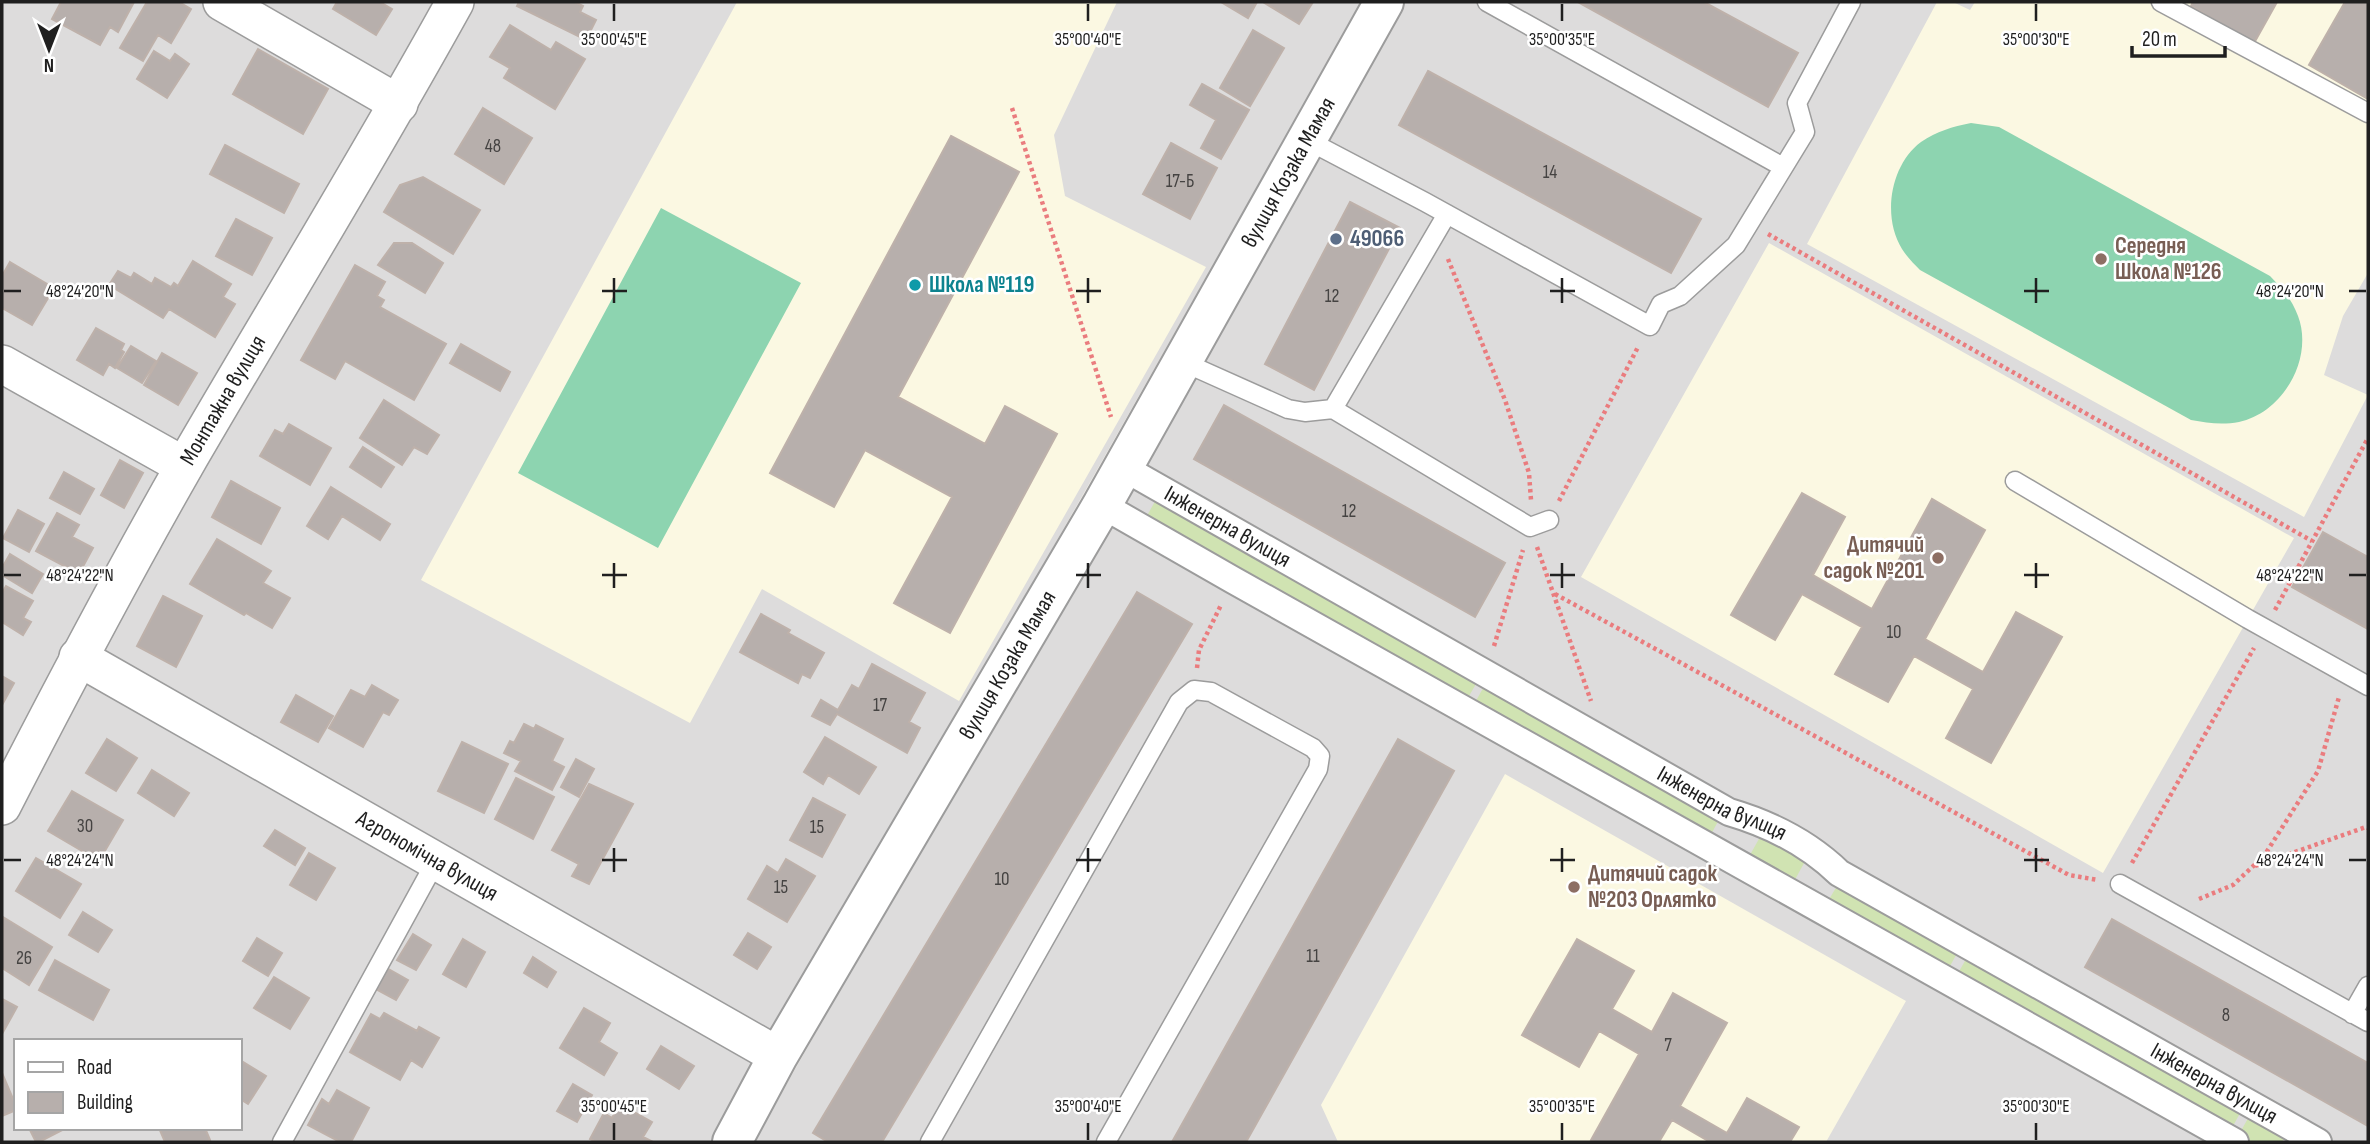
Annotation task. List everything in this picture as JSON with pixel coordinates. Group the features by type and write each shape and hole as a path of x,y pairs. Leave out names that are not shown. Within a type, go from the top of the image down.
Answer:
{"street":[{"path":"222,2 399,104"},
{"name":"Монтажна вулиця","path":"2,806 78,657 184,466 399,104 455,2"},
{"name":"вулиця Козака Мамая","path":"734,1142 778,1056 1124,468 1384,2"},
{"path":"2,364 184,466"},
{"name":"Інженерна вулиця","path":"1124,468 1729,812 1760,821 1819,854 1839,873 2318,1142"},
{"name":"Інженерна вулиця","path":"1102,505 2235,1142"},
{"name":"Агрономічна вулиця","path":"78,657 778,1056"}],"lane":[{"path":"1487,2 1783,167"},
{"path":"1307,140 1650,326 1661,304 1680,296 1736,245 1804,132 1797,103 1851,2"},
{"path":"2161,2 2368,113"},
{"path":"1333,409 1447,214"},
{"path":"1183,362 1288,409 1305,412 1333,409 1530,527 1549,520"},
{"path":"2015,481 2368,686"},
{"path":"930,1142 1179,702 1194,690 1211,692 1313,747 1320,756 1318,769 1106,1142"},
{"path":"282,1142 436,861"},
{"path":"2120,884 2368,1022"},
{"path":"2352,1014 2368,986"}],"path":[{"path":"1012,108 1108,404 1124,468"},
{"path":"1749,223 2312,541"},
{"path":"1437,232 1505,400 1530,473 1532,487 1530,527 1485,675"},
{"path":"1549,520 1650,326"},
{"path":"1555,594 2069,875 2120,884 2265,628 2368,438"},
{"path":"1530,527 1605,742"},
{"path":"1194,690 1199,650 1233,580"},
{"path":"2169,912 2233,885 2264,856 2318,771 2337,709 2344,672"},
{"path":"2251,868 2368,828"}],"shaded area":[{"path":"2,2 1362,2 716,1142 2,1142"},
{"path":"737,2 1117,2 1054,135 1065,196 1206,267 959,701 762,589 690,723 421,580"},
{"path":"1399,2 2368,2 2368,1142 754,1142"},
{"name":"Середня Школа №126","path":"1937,2 1953,2 1970,10 1975,2 2368,2 2368,273 2343,316 2324,375 2368,395 2304,517 1807,244"},
{"name":"Дитячий садок №201","path":"1769,243 2294,538 2103,873 1581,577"},
{"name":"Дитячий садок №203 Орлятко","path":"1505,774 1906,1001 1826,1142 1338,1142 1321,1105"}],"green space":[{"path":"1971,123 1999,127 2270,276 2293,304 2302,332 2298,366 2281,396 2255,417 2239,422 2191,420 1920,270 1904,252 1892,222 1892,192 1896,178 1910,152 1921,142 1945,130"},
{"path":"661,208 801,283 658,548 518,473"},
{"path":"1158,496 1480,677 1465,703 1144,521"},
{"path":"1487,681 1722,814 1708,840 1472,708"},
{"path":"1764,830 1809,854 1791,887 1746,862"},
{"path":"1840,881 1960,948 1945,975 1825,906"},
{"path":"1969,954 2243,1108 2229,1133 1954,980"},
{"path":"2251,1113 2287,1133 2282,1142 2244,1142 2237,1138"}],"building":[{"path":"61,2 134,2 118,32 110,27 100,45 52,19"},
{"path":"147,2 179,2 191,9 171,43 158,35 143,61 120,48"},
{"path":"337,2 380,2 392,9 376,35 333,9"},
{"path":"519,2 575,2 583,6 580,12 596,20 586,40 517,6"},
{"path":"1221,2 1257,2 1248,18"},
{"path":"1263,2 1313,2 1299,24"},
{"path":"1578,2 1704,2 1798,53 1768,107"},
{"path":"2193,2 2277,2 2254,43 2191,6"},
{"path":"2345,2 2368,2 2368,99 2309,65"},
{"path":"510,25 551,50 556,42 585,59 555,109 504,78 510,68 490,57"},
{"path":"1253,30 1284,48 1250,106 1220,88"},
{"path":"258,49 328,89 303,134 233,94"},
{"path":"154,51 170,61 175,54 189,64 167,98 137,79"},
{"path":"1428,71 1701,219 1671,273 1399,125"},
{"path":"1202,84 1249,110 1221,159 1201,148 1216,120 1190,105"},
{"path":"483,108 532,138 504,184 455,154"},
{"name":"Школа №119","path":"951,136 1019,172 898,397 985,444 1005,406 1057,434 950,633 894,603 952,497 865,450 834,507 770,473"},
{"path":"1171,143 1217,168 1190,219 1143,194"},
{"path":"225,145 299,184 284,213 210,174"},
{"path":"423,177 480,210 453,254 384,212 400,185"},
{"path":"1350,202 1400,228 1314,390 1265,364"},
{"path":"236,219 272,238 252,275 216,256"},
{"path":"394,243 412,243 443,263 425,293 378,265"},
{"path":"193,261 231,284 223,297 235,304 215,337 169,309 163,318 109,285 118,271 131,278 134,273 152,284 155,278 171,287 174,283 178,286"},
{"path":"10,262 54,288 32,325 2,308 2,276"},
{"path":"355,265 385,282 377,296 384,300 380,307 446,344 414,400 345,361 335,379 301,360"},
{"path":"96,328 124,344 121,350 124,352 115,368 109,364 103,375 77,360"},
{"path":"461,344 510,372 500,391 450,363"},
{"path":"131,346 156,361 142,383 117,368"},
{"path":"162,353 197,373 178,405 144,385"},
{"path":"384,400 439,435 427,454 414,447 402,465 360,438"},
{"path":"1224,405 1505,563 1475,617 1194,459"},
{"path":"289,424 331,448 310,485 260,456 275,430 283,434"},
{"path":"363,447 394,467 381,487 350,467"},
{"path":"120,460 143,473 124,508 101,495"},
{"path":"64,472 94,489 80,514 50,498"},
{"path":"231,481 280,508 261,544 212,517"},
{"path":"331,487 390,524 380,540 342,516 328,539 307,526"},
{"path":"1802,493 1845,517 1813,575 1872,609 1932,499 1985,530 1925,639 1983,672 2016,612 2062,637 1991,763 1946,738 1973,689 1914,656 1888,702 1835,674 1862,627 1802,594 1775,640 1731,615"},
{"path":"18,510 44,524 29,552 3,538"},
{"path":"57,513 79,525 72,537 93,548 79,574 36,551"},
{"path":"2323,532 2368,557 2368,629 2292,587"},
{"path":"217,539 271,571 263,583 290,598 272,628 190,584"},
{"path":"10,554 43,574 32,593 2,575 2,568"},
{"path":"6,586 33,601 23,618 31,622 23,635 2,622 2,593"},
{"path":"1137,592 1192,624 882,1142 828,1142 813,1133"},
{"path":"163,596 202,616 176,667 137,646"},
{"path":"761,614 824,653 810,678 802,674 798,683 740,652"},
{"path":"872,664 925,693 909,722 920,728 907,753 837,714 830,725 812,716 821,700 838,710 852,685 859,689"},
{"path":"2,676 14,683 2,705"},
{"path":"372,685 398,700 389,715 383,712 363,747 329,728 351,690 365,697"},
{"path":"296,695 333,716 318,742 281,722"},
{"path":"524,724 534,729 536,725 563,739 552,761 564,767 552,790 515,771 521,761 504,753 510,741 514,743"},
{"path":"825,737 876,767 859,794 828,775 823,784 804,772"},
{"path":"107,739 137,758 116,791 86,773"},
{"path":"1398,739 1454,771 1246,1142 1172,1142"},
{"path":"462,742 508,764 484,813 438,791"},
{"path":"576,759 594,769 579,797 561,787"},
{"path":"152,770 189,793 174,816 138,793"},
{"path":"516,778 554,797 533,839 495,819"},
{"path":"589,784 633,804 589,884 572,876 579,864 552,850"},
{"path":"72,791 123,820 99,861 48,831"},
{"path":"813,798 845,815 822,857 790,840"},
{"path":"275,830 305,848 295,865 264,846"},
{"path":"309,853 335,868 316,900 290,885"},
{"path":"36,858 81,884 60,918 16,891"},
{"path":"786,859 815,876 787,922 748,899 767,866 778,873"},
{"path":"83,912 112,930 98,952 69,935"},
{"path":"3,917 52,947 29,985 2,968"},
{"path":"2112,919 2368,1063 2368,1126 2085,967"},
{"path":"748,933 771,947 757,969 734,955"},
{"path":"413,934 431,945 416,970 397,960"},
{"path":"257,938 282,953 268,976 243,961"},
{"path":"463,939 485,952 466,987 443,974"},
{"path":"1577,939 1634,971 1612,1009 1652,1032 1673,993 1727,1023 1680,1106 1727,1133 1747,1098 1799,1127 1790,1142 1710,1142 1672,1120 1659,1142 1591,1140 1639,1054 1599,1031 1579,1067 1522,1035"},
{"path":"533,957 556,972 547,987 524,973"},
{"path":"55,960 109,990 93,1020 39,990"},
{"path":"385,967 408,980 396,1000 374,988"},
{"path":"274,977 309,998 290,1029 254,1008"},
{"path":"2,999 17,1007 2,1034"},
{"path":"584,1008 610,1023 599,1042 617,1053 604,1075 560,1048"},
{"path":"384,1013 417,1031 419,1027 439,1038 422,1067 411,1060 400,1080 350,1052 371,1014 380,1019"},
{"path":"661,1046 694,1066 679,1089 647,1069"},
{"path":"242,1061 266,1076 248,1104 242,1100"},
{"path":"2,1073 14,1101 14,1111 2,1116"},
{"path":"573,1084 592,1095 577,1122 557,1111"},
{"path":"337,1090 369,1108 351,1142 340,1142 308,1125 322,1099 329,1104"},
{"path":"620,1104 652,1122 643,1137 653,1142 596,1142 590,1139 604,1113 612,1118"},
{"path":"30,1130 62,1130 39,1142 36,1142"},
{"path":"160,1130 206,1130 210,1140 205,1142 165,1142"}],"place":[{"name":"49066","path":"1336,239"},
{"name":"Середня Школа №126","path":"2101,259"},
{"name":"Школа №119","path":"915,285"},
{"name":"Дитячий садок №201","path":"1938,558"},
{"name":"Дитячий садок №203 Орлятко","path":"1574,887"}]}
